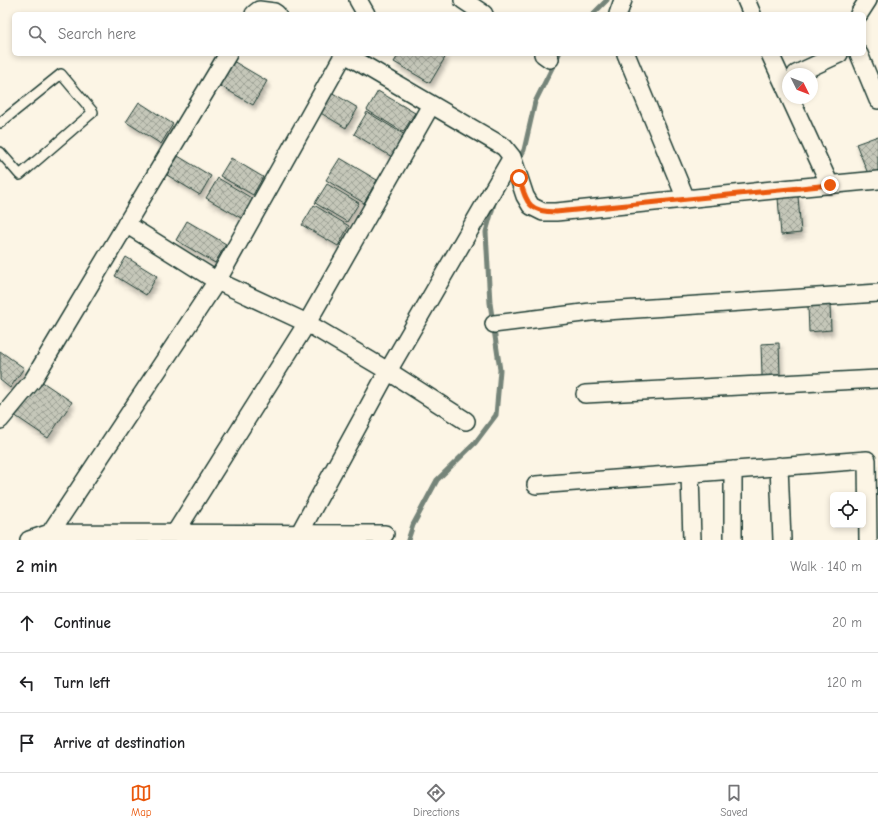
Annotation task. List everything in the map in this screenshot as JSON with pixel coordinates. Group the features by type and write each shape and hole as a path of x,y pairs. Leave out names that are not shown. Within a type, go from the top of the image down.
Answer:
{"street":[{"path":"358,0 365,12"},
{"path":"463,0 481,12"},
{"path":"619,12 623,0"},
{"path":"746,0 751,12"},
{"path":"860,12 868,0"},
{"path":"256,12 259,10 268,12"},
{"path":"0,420 33,380 227,56"},
{"path":"50,533 217,281 343,56"},
{"path":"347,56 504,147 512,158 525,196 531,206 543,212 556,212 878,180"},
{"path":"627,56 686,198"},
{"path":"771,56 782,80"},
{"path":"809,68 835,56"},
{"path":"860,56 878,100"},
{"path":"793,104 830,185"},
{"path":"175,534 307,323 431,105"},
{"path":"299,534 388,371 512,158"},
{"path":"126,224 217,281 307,323 388,371 466,421"},
{"path":"494,324 591,312 878,293"},
{"path":"585,394 878,380"},
{"path":"536,485 873,460 868,540"},
{"path":"779,466 782,540"},
{"path":"733,470 733,540"},
{"path":"690,474 692,540"},
{"path":"29,540 50,533 385,534"}],"lane":[{"path":"0,123 61,74 93,112 20,175 0,152"}],"building":[{"path":"398,56 446,56 430,83 394,62"},
{"path":"233,61 267,81 253,105 219,85"},
{"path":"378,91 415,113 403,132 367,110"},
{"path":"331,92 358,108 346,128 319,112"},
{"path":"139,102 173,124 161,144 126,122"},
{"path":"367,112 405,135 392,157 354,134"},
{"path":"878,136 878,172 869,176 856,144"},
{"path":"178,156 211,176 200,195 167,175"},
{"path":"231,158 263,177 253,195 220,176"},
{"path":"340,158 377,180 364,203 326,180"},
{"path":"218,178 253,199 241,218 206,198"},
{"path":"327,184 359,203 347,222 315,203"},
{"path":"798,196 801,233 781,235 778,198"},
{"path":"314,205 349,226 338,246 302,225"},
{"path":"187,221 226,244 215,263 176,240"},
{"path":"126,257 157,276 146,295 115,276"},
{"path":"830,305 831,330 809,332 808,306"},
{"path":"779,343 780,375 762,376 761,344"},
{"path":"0,351 24,368 10,388 0,380"},
{"path":"38,379 72,402 48,438 14,415"}],"waterway":[{"path":"595,12 607,0"},
{"path":"518,161 524,150 535,102 558,56"},
{"path":"408,540 413,525 437,480 475,443 496,415 500,370 490,303 486,232 494,203"}],"route":[{"path":"519,178 525,196 531,206 543,212 556,212 830,185"}]}
